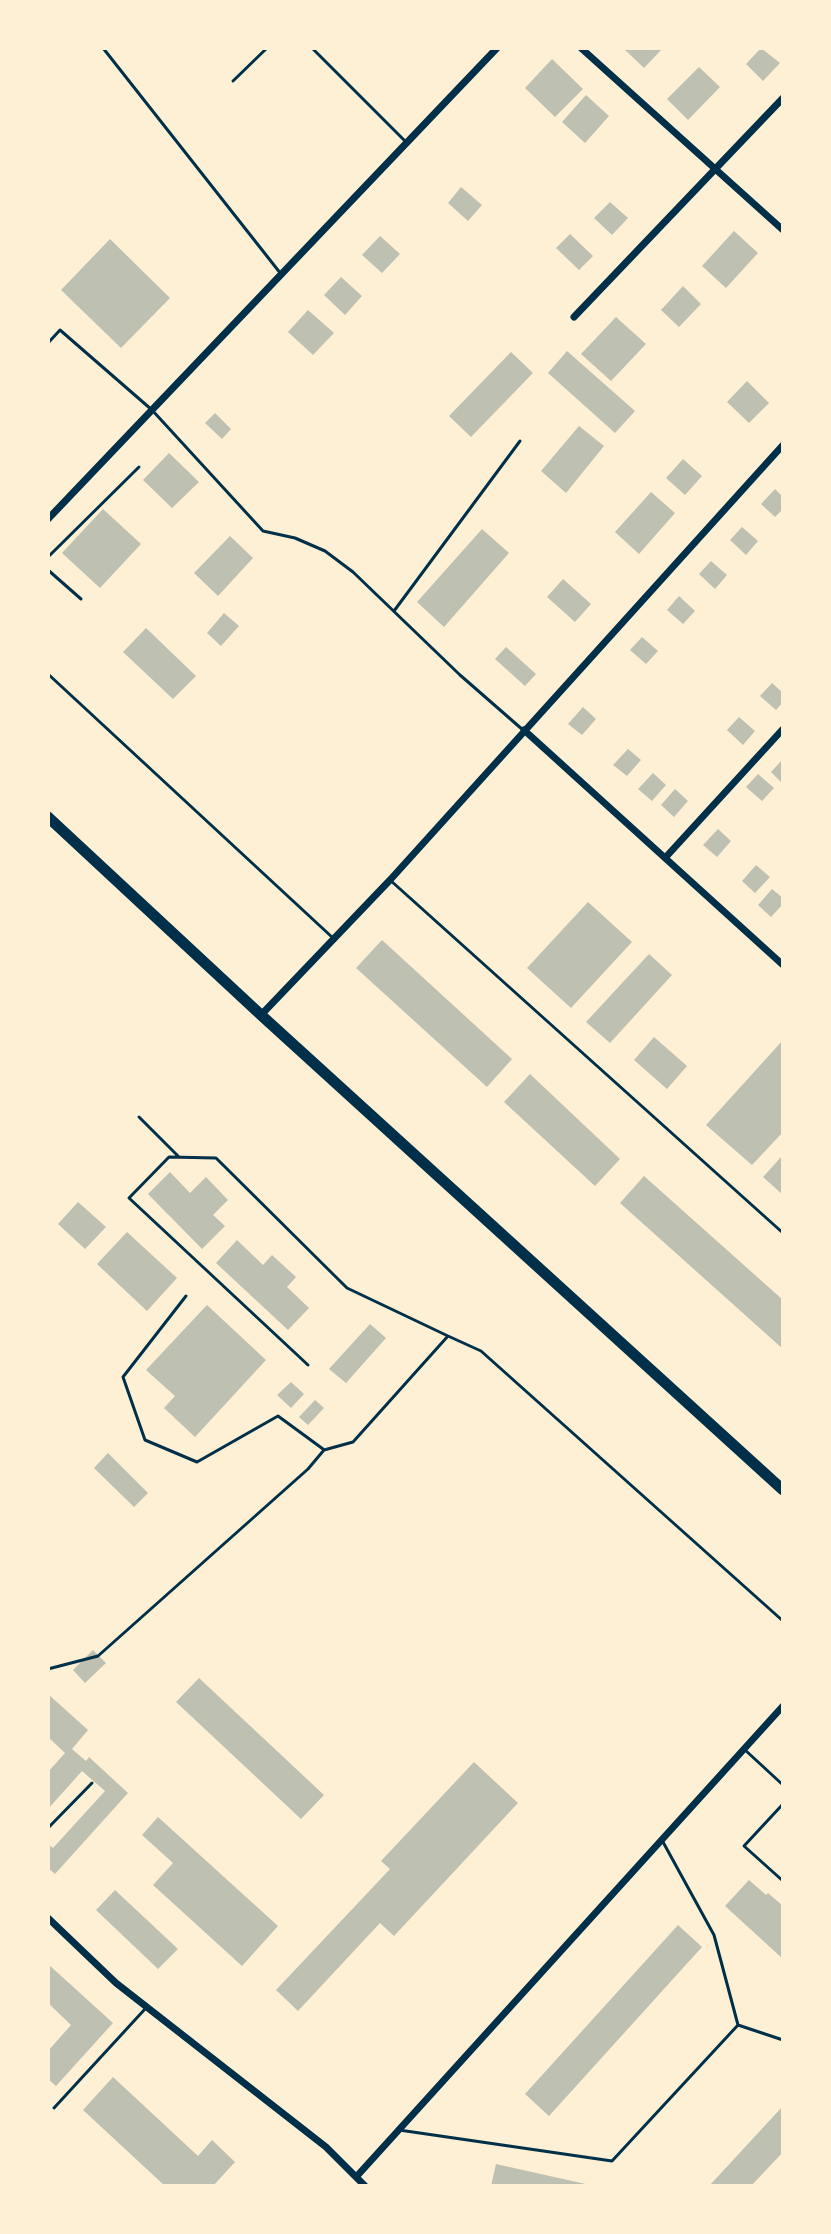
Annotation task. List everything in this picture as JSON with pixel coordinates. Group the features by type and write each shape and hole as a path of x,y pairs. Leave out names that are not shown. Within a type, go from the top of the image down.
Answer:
{"highway":[{"path":"48,817 783,1490"}],"street":[{"path":"48,519 497,48"},
{"path":"581,48 783,230"},
{"path":"574,317 783,98"},
{"path":"261,1015 390,880 783,445"},
{"path":"665,858 783,729"},
{"path":"524,730 783,965"},
{"path":"357,2176 783,1706"},
{"path":"48,1918 116,1983 326,2147 365,2186"}],"lane":[{"path":"103,48 281,274"},
{"path":"233,81 267,48"},
{"path":"312,48 407,143"},
{"path":"48,343 60,330 152,410 263,531 295,538 325,551 353,572 460,675 524,730"},
{"path":"394,611 520,441"},
{"path":"48,557 139,467"},
{"path":"48,570 81,599"},
{"path":"48,674 334,939"},
{"path":"390,880 783,1233"},
{"path":"139,1117 179,1157"},
{"path":"308,1365 129,1198 169,1157 216,1158 347,1288 481,1351 783,1621"},
{"path":"186,1296 123,1377 145,1440 197,1462 278,1416 324,1450"},
{"path":"48,1669 98,1656 308,1469 324,1450 353,1442 448,1336"},
{"path":"744,1749 783,1785"},
{"path":"48,1828 92,1783"},
{"path":"783,1804 744,1846 783,1881"},
{"path":"661,1839 714,1935 738,2025"},
{"path":"54,2108 147,2006"},
{"path":"738,2025 783,2040"},
{"path":"399,2130 612,2161 738,2025"}],"building":[{"path":"623,48 663,48 644,68"},
{"path":"761,48 780,63 763,81 746,64"},
{"path":"552,59 583,89 555,117 525,88"},
{"path":"699,67 720,87 688,120 667,99"},
{"path":"586,95 609,116 585,143 562,122"},
{"path":"461,187 482,205 468,221 448,203"},
{"path":"610,202 628,218 612,235 594,218"},
{"path":"734,231 758,253 726,288 702,266"},
{"path":"570,234 593,256 579,270 556,248"},
{"path":"380,236 400,254 382,273 362,255"},
{"path":"110,239 170,298 121,348 61,290"},
{"path":"341,277 362,296 345,315 324,295"},
{"path":"683,286 701,304 679,327 661,310"},
{"path":"308,310 334,333 313,355 288,332"},
{"path":"616,317 646,344 611,381 581,354"},
{"path":"567,351 635,411 615,433 548,373"},
{"path":"511,352 533,373 471,437 449,416"},
{"path":"747,381 769,403 749,423 727,402"},
{"path":"215,413 231,429 222,439 205,423"},
{"path":"579,426 604,446 566,493 541,471"},
{"path":"169,453 199,482 172,508 143,480"},
{"path":"683,459 702,476 685,495 666,478"},
{"path":"775,489 783,497 783,509 775,517 761,504"},
{"path":"651,492 675,513 639,554 615,532"},
{"path":"103,509 141,544 100,588 62,553"},
{"path":"742,527 758,541 746,555 730,540"},
{"path":"482,529 509,553 444,627 417,602"},
{"path":"230,536 253,558 218,596 194,573"},
{"path":"711,561 727,575 715,589 699,574"},
{"path":"563,579 591,604 575,622 547,597"},
{"path":"679,596 695,611 683,624 667,610"},
{"path":"224,613 239,626 221,646 207,633"},
{"path":"146,628 196,676 173,699 123,652"},
{"path":"642,637 658,651 646,664 630,650"},
{"path":"506,647 536,674 525,686 495,659"},
{"path":"772,683 783,693 783,702 776,710 760,696"},
{"path":"583,707 596,719 582,735 568,724"},
{"path":"739,717 755,731 743,745 727,730"},
{"path":"628,749 641,760 627,776 613,765"},
{"path":"783,759 783,784 771,772"},
{"path":"653,773 666,785 652,801 638,789"},
{"path":"758,774 774,788 762,801 746,787"},
{"path":"675,789 688,801 674,817 661,805"},
{"path":"718,829 731,841 717,857 703,845"},
{"path":"756,865 770,877 755,893 742,881"},
{"path":"772,889 783,898 783,904 771,917 758,905"},
{"path":"588,902 632,942 571,1008 527,968"},
{"path":"382,940 512,1059 487,1087 356,968"},
{"path":"649,954 672,975 610,1043 586,1022"},
{"path":"654,1037 687,1066 667,1089 634,1060"},
{"path":"783,1040 783,1132 752,1165 706,1125"},
{"path":"530,1074 620,1159 595,1186 504,1102"},
{"path":"783,1155 783,1195 763,1177"},
{"path":"170,1172 190,1193 206,1177 228,1200 213,1215 225,1226 202,1249 148,1194"},
{"path":"644,1176 783,1300 783,1349 620,1203"},
{"path":"78,1202 106,1227 85,1249 58,1224"},
{"path":"127,1232 177,1278 147,1311 97,1264"},
{"path":"237,1240 263,1265 272,1255 296,1277 287,1287 309,1308 288,1330 216,1263"},
{"path":"207,1305 266,1360 195,1437 164,1408 175,1396 146,1370"},
{"path":"370,1324 386,1338 346,1383 329,1369"},
{"path":"291,1382 304,1394 291,1408 277,1395"},
{"path":"315,1400 324,1408 308,1425 299,1417"},
{"path":"108,1453 148,1493 134,1507 94,1468"},
{"path":"93,1650 106,1663 85,1683 73,1670"},
{"path":"199,1678 324,1795 301,1819 176,1702"},
{"path":"48,1694 88,1730 72,1749 86,1761 89,1757 128,1793 55,1874 48,1868 48,1844 53,1848 105,1791 82,1771 48,1809 48,1772 65,1753 48,1737"},
{"path":"474,1762 518,1803 394,1936 380,1923 298,2011 276,1990 390,1869 381,1861"},
{"path":"158,1817 278,1926 242,1966 153,1885 173,1863 142,1835"},
{"path":"749,1880 783,1906 783,1959 725,1906"},
{"path":"115,1890 178,1949 158,1969 96,1910"},
{"path":"678,1925 702,1947 549,2116 525,2094"},
{"path":"48,1964 113,2023 56,2086 48,2079 48,2051 71,2025 48,2003"},
{"path":"113,2077 198,2156 212,2140 235,2162 213,2186 165,2186 83,2110"},
{"path":"783,2106 783,2152 751,2186 709,2186"},
{"path":"496,2164 590,2185 590,2186 491,2186"}]}
